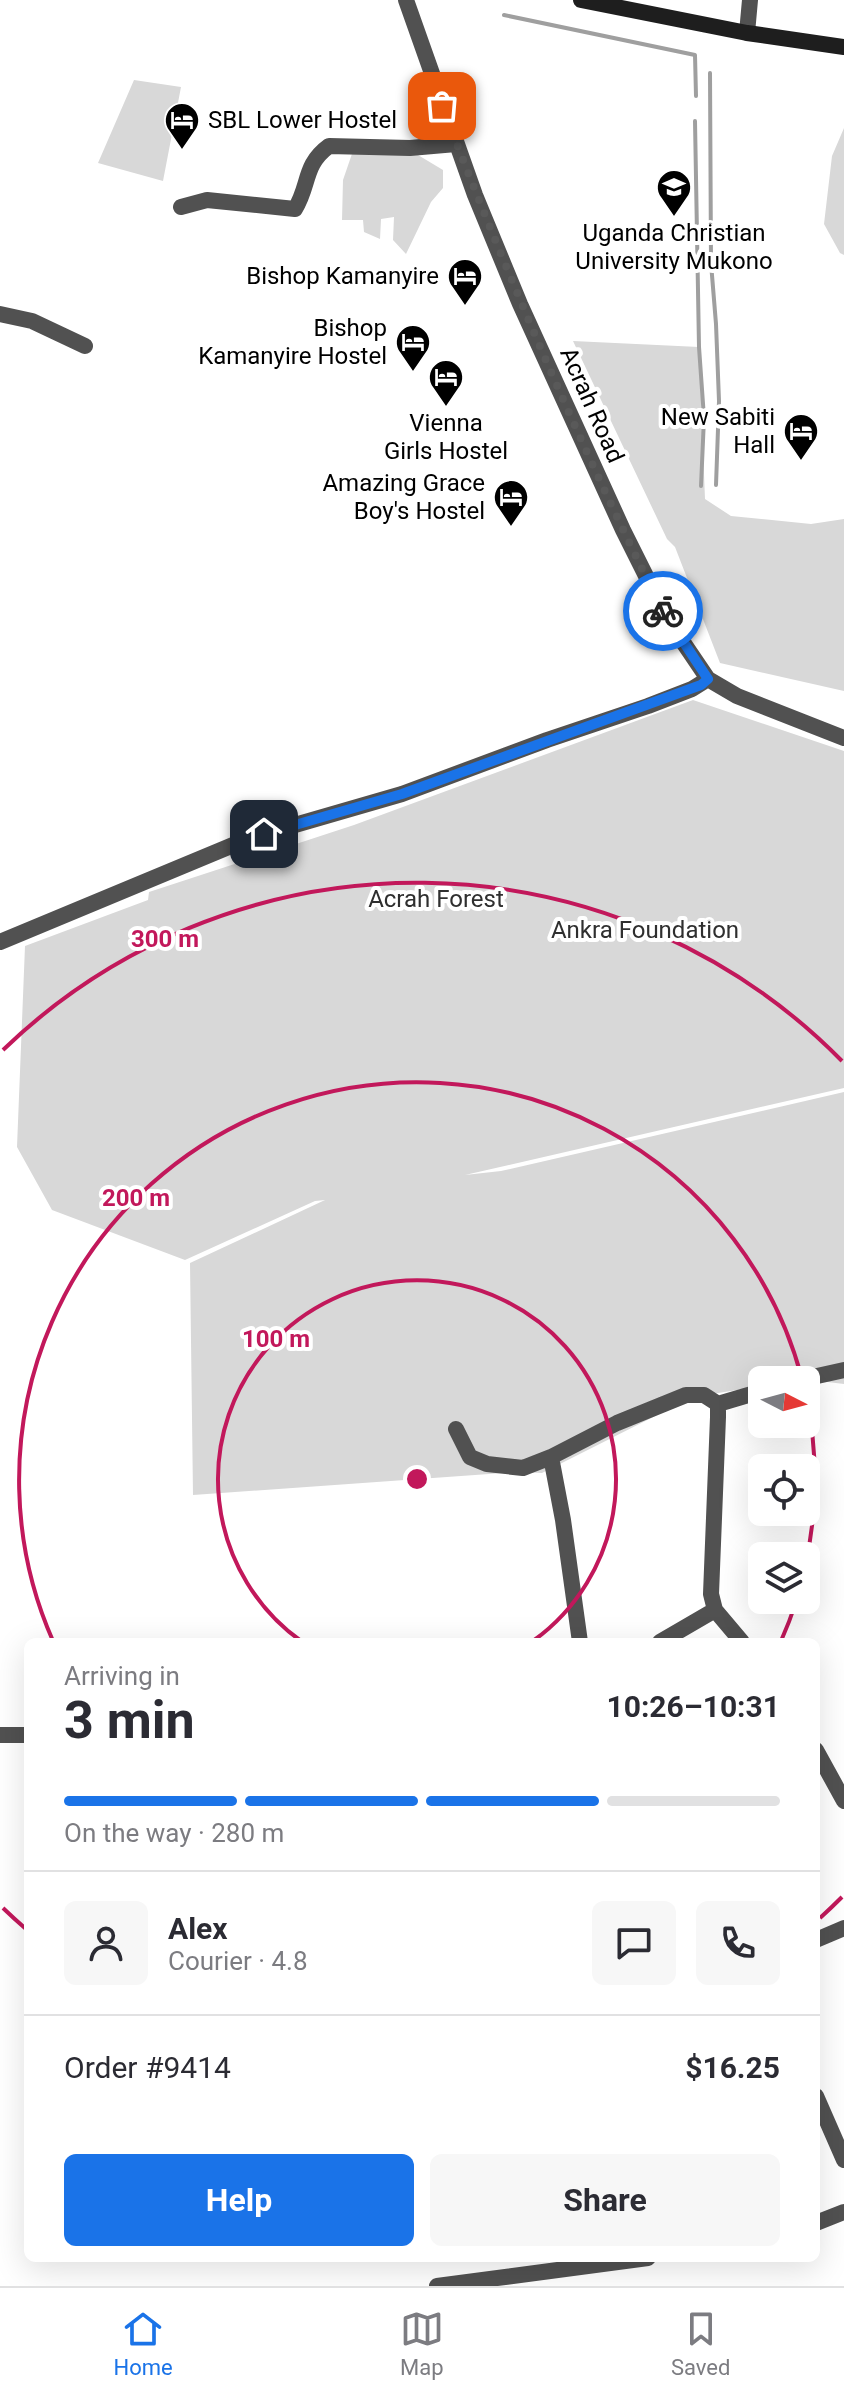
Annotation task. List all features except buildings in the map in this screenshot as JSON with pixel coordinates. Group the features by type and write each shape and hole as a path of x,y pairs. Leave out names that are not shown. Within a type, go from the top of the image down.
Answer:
{"main road":[{"path":"581,0 747,33 844,47"}],"street":[{"name":"Acrah Road","path":"406,0 456,144 520,304 623,530 668,620 708,679 737,696 844,738"},
{"path":"747,33 750,0"},
{"path":"181,207 207,200 295,209 309,167 329,146 410,148 456,144"},
{"path":"0,314 32,321 85,346"},
{"path":"0,942 250,838 402,794 648,706 692,689 708,679"},
{"path":"820,1375 844,1370"},
{"path":"456,1429 470,1457 487,1464 523,1468 617,1423 686,1395 704,1395 718,1404 748,1395"},
{"path":"718,1404 711,1583 715,1610 739,1638"},
{"path":"551,1457 579,1638"},
{"path":"667,1638 715,1610"},
{"path":"0,1735 24,1735"},
{"path":"820,1757 844,1801"},
{"path":"820,1938 844,1928"},
{"path":"820,2105 844,2160"},
{"path":"820,2222 844,2213"},
{"path":"437,2286 618,2262"}],"green space":[{"path":"134,80 181,87 163,181 98,163"},
{"path":"844,128 844,255 824,224 832,156"},
{"path":"354,148 418,155 443,170 443,188 431,202 406,254 393,240 394,217 381,219 380,239 364,232 363,220 342,220 343,180"},
{"path":"573,341 699,347 705,499 731,516 811,524 844,519 844,691 720,663 675,547 667,539"},
{"name":"Ankra Foundation","path":"693,700 844,751 844,1088 465,1175 501,1171 844,1092 844,1384 820,1381 820,1366 748,1366 748,1388 693,1397 542,1473 517,1472 193,1495 190,1263 325,1200 315,1201 185,1260 52,1210 17,1147 25,946 148,900 149,892 354,825"}],"waterway":[{"path":"504,15 695,55 696,96"},
{"path":"710,73 711,263 719,401 716,485"},
{"path":"695,121 699,347 704,418 701,486"}],"way so far":[{"path":"442,106 520,304 663,611"}],"place":[{"name":"SBL Lower Hostel","path":"182,151"},
{"name":"Uganda Christian University Mukono","path":"674,218"},
{"name":"Bishop Kamanyire","path":"465,307"},
{"name":"Bishop Kamanyire Hostel","path":"413,373"},
{"name":"Vienna Girls Hostel","path":"446,408"},
{"name":"New Sabiti Hall","path":"801,462"},
{"name":"Amazing Grace Boy's Hostel","path":"511,528"}],"route":[{"path":"264,834 402,794 701,685 708,679 663,611"}],"park label":[{"name":"Acrah Forest","path":"436,899"}]}
